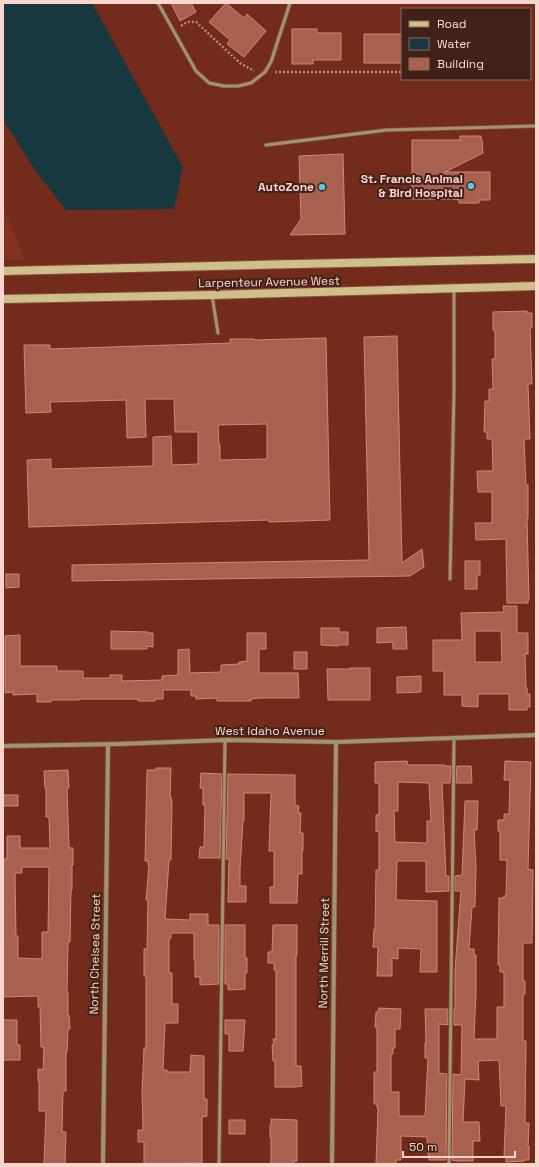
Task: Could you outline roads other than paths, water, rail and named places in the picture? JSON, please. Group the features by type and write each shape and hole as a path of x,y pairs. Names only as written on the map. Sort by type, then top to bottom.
{"main road":[{"name":"Larpenteur Avenue West","path":"3,271 536,259"},
{"name":"Larpenteur Avenue West","path":"3,299 536,286"}],"street":[{"name":"West Idaho Avenue","path":"3,746 225,740 336,742 536,735"},
{"name":"North Merrill Street","path":"332,1164 336,742"},
{"name":"North Chelsea Street","path":"103,1164 108,744"}],"lane":[{"path":"158,3 196,71 209,83 224,86 238,86 251,83 264,72 271,62 290,3"},
{"path":"266,145 387,130 536,126"},
{"path":"450,579 454,399 454,289"},
{"path":"212,295 218,333"},
{"path":"449,1164 454,738"},
{"path":"219,1164 225,740"}],"water":[{"path":"3,3 92,3 183,167 174,209 66,210 34,169 3,117"}],"place":[{"name":"St. Francis Animal & Bird Hospital","path":"471,186"},
{"name":"AutoZone","path":"322,187"}]}
